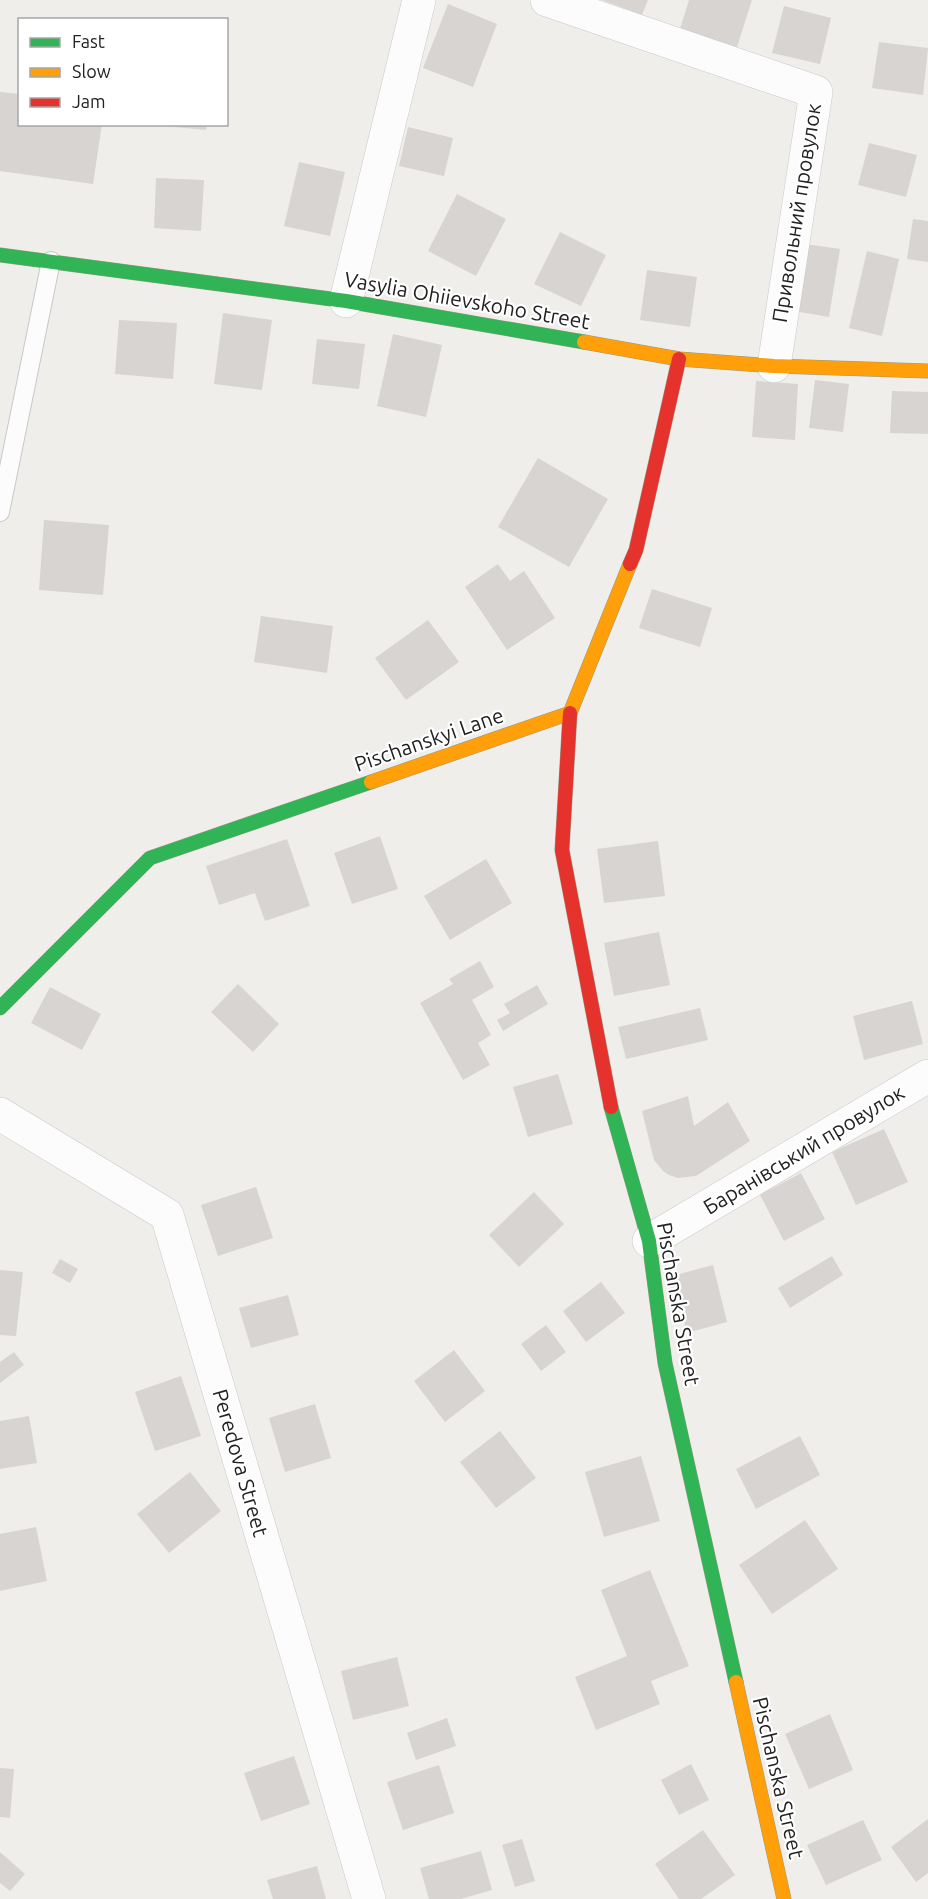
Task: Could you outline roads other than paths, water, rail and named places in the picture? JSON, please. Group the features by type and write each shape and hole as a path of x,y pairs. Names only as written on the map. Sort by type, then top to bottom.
{"street":[{"path":"346,301 419,0"},
{"name":"Привольний провулок","path":"547,0 816,92 774,366"},
{"name":"Vasylia Ohiievskoho Street","path":"0,255 346,301 679,359 774,366 928,371"},
{"path":"570,713 636,549 679,359"},
{"name":"Pischanskyi Lane","path":"0,1008 150,858 570,713"},
{"name":"Pischanska Street","path":"570,713 562,850 610,1102 649,1241 664,1363 784,1899"},
{"name":"Баранівський провулок","path":"649,1241 928,1076"},
{"name":"Peredova Street","path":"0,1114 167,1215 369,1899"}],"lane":[{"path":"0,513 51,261"}]}
